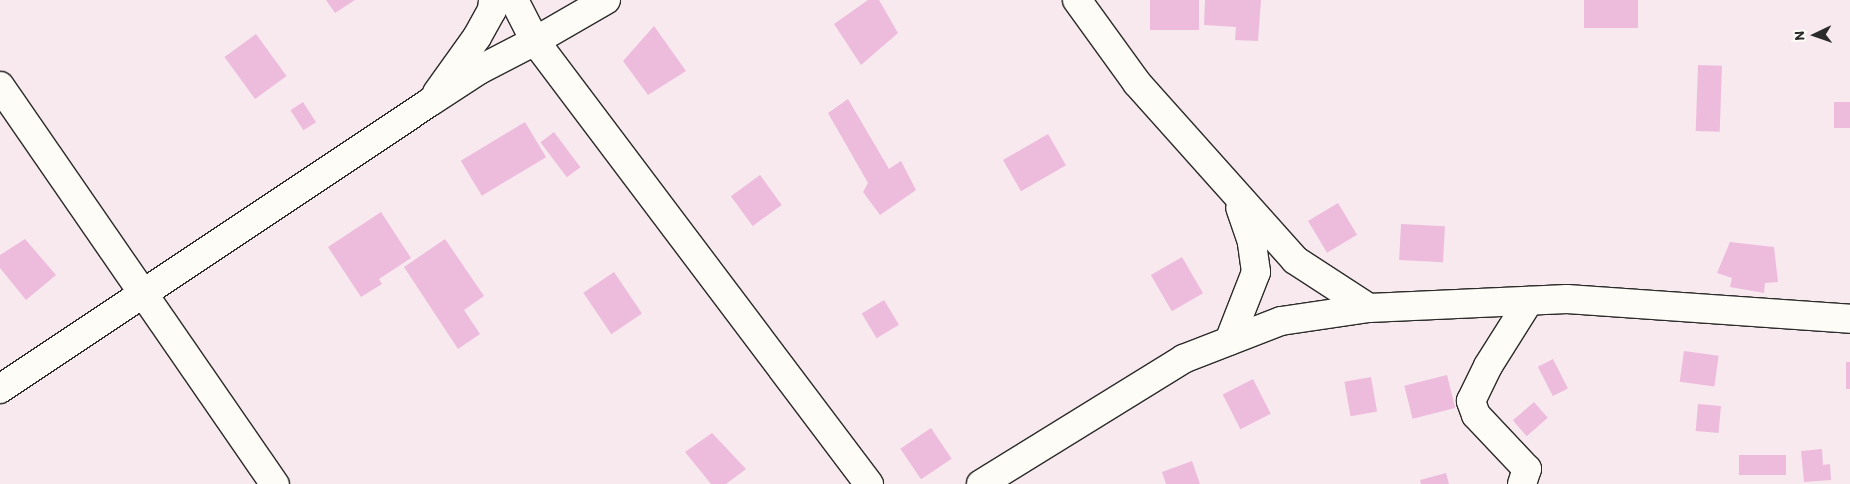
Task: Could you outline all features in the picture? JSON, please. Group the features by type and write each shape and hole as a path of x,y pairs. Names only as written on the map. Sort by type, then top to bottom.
{"street":[{"path":"430,102 477,37 492,10 493,0"},
{"path":"514,0 535,41 870,484"},
{"path":"0,390 142,293 479,70 535,41 606,0"},
{"path":"1077,0 1137,83 1295,260 1369,308"},
{"path":"0,86 275,484"},
{"path":"1229,341 1256,272 1252,242 1237,197"},
{"path":"981,484 1183,359 1281,321 1369,308 1567,299 1850,319"},
{"path":"1522,484 1527,469 1476,415 1471,401 1488,366 1529,301"}],"building":[{"path":"326,0 355,0 335,13"},
{"path":"868,0 879,0 898,33 861,65 834,24"},
{"path":"1150,0 1199,0 1199,30 1150,30"},
{"path":"1205,0 1261,0 1258,41 1235,40 1236,27 1204,25"},
{"path":"1584,0 1638,0 1638,28 1584,28"},
{"path":"654,26 686,71 648,95 623,61"},
{"path":"256,34 287,76 255,99 224,57"},
{"path":"1698,65 1722,66 1720,132 1696,131"},
{"path":"848,99 889,169 901,161 916,190 880,215 863,192 868,183 828,113"},
{"path":"303,102 316,122 303,130 290,110"},
{"path":"1834,102 1850,102 1850,128 1834,128"},
{"path":"525,122 546,157 482,196 461,161"},
{"path":"554,132 580,167 567,177 540,142"},
{"path":"1048,134 1066,165 1021,191 1003,160"},
{"path":"760,175 782,205 753,226 731,196"},
{"path":"1338,203 1357,235 1327,253 1308,221"},
{"path":"381,212 411,258 379,279 382,284 361,297 328,247"},
{"path":"1401,224 1445,226 1443,262 1399,260"},
{"path":"25,239 56,275 26,300 0,268 0,255"},
{"path":"445,239 484,296 464,310 480,334 458,349 404,267"},
{"path":"1730,242 1774,247 1778,282 1765,283 1764,293 1730,287 1732,278 1717,273"},
{"path":"1182,257 1203,293 1172,311 1151,275"},
{"path":"614,272 642,313 611,334 583,293"},
{"path":"884,300 899,325 877,338 862,313"},
{"path":"1684,351 1719,356 1714,387 1680,382"},
{"path":"1553,359 1568,388 1553,396 1538,367"},
{"path":"1846,362 1850,362 1850,389 1846,389"},
{"path":"1447,375 1455,408 1413,419 1404,386"},
{"path":"1371,377 1377,411 1350,416 1344,382"},
{"path":"1253,379 1271,414 1240,429 1223,394"},
{"path":"1534,402 1548,418 1527,436 1513,420"},
{"path":"1698,404 1721,406 1719,433 1696,431"},
{"path":"931,428 952,459 921,479 900,449"},
{"path":"712,433 746,469 726,484 711,484 685,452"},
{"path":"1822,449 1823,465 1830,464 1831,480 1804,482 1801,451"},
{"path":"1739,455 1786,455 1786,475 1739,475"},
{"path":"1192,461 1200,484 1166,484 1162,472"},
{"path":"1446,473 1449,484 1421,484 1420,480"}]}
